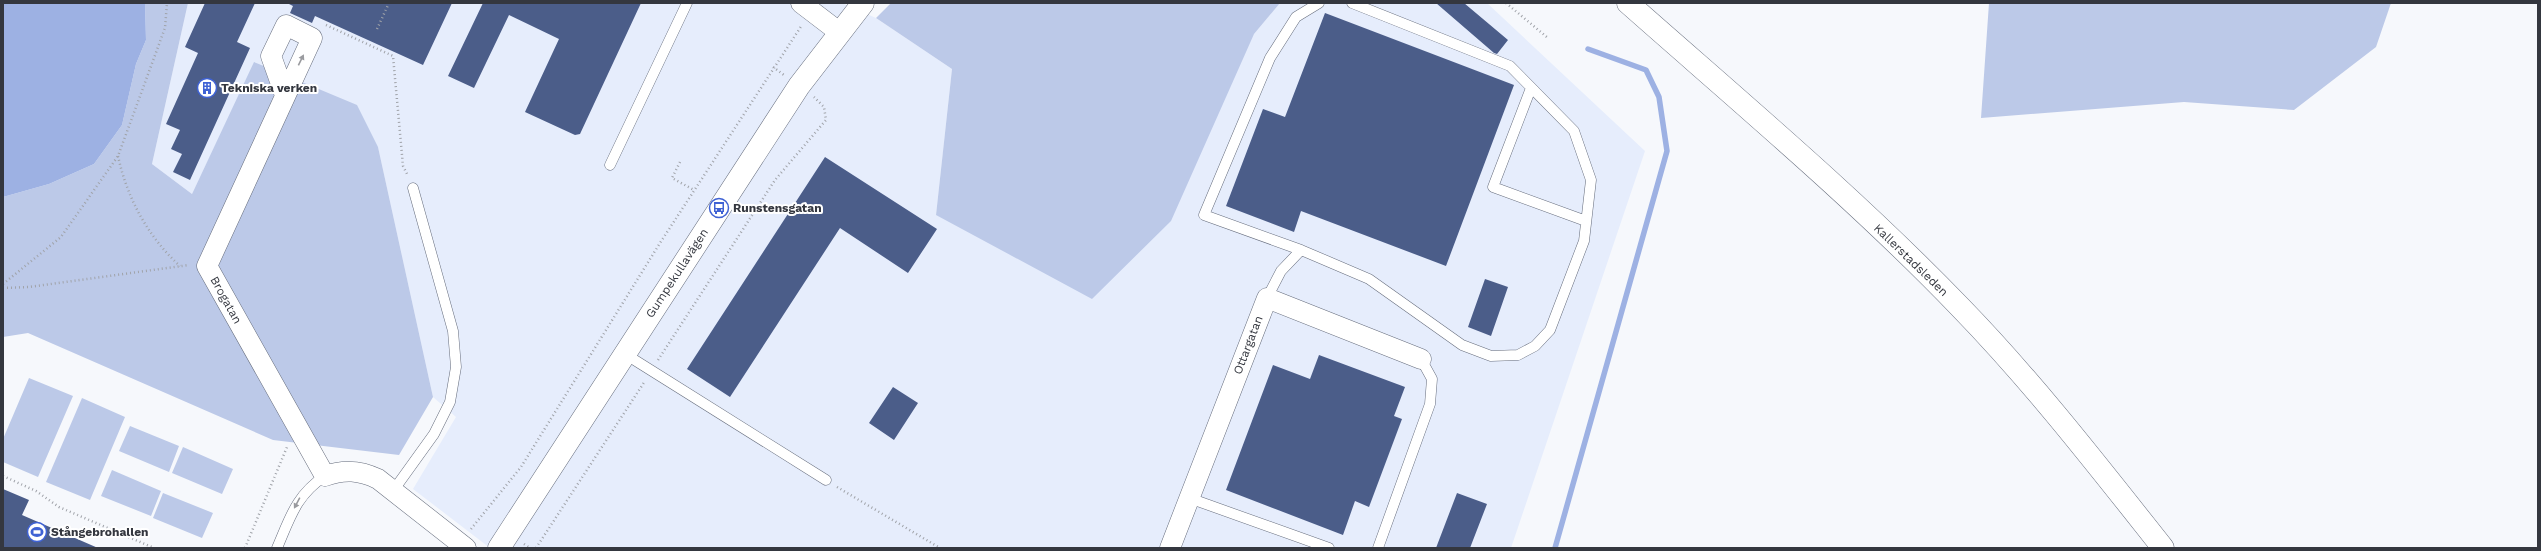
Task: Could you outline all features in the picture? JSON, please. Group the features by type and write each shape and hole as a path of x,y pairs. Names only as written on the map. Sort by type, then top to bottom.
{"main road":[{"name":"Gumpekullavägen","path":"499,548 799,86 839,32 863,3"},
{"name":"Kallerstadsleden","path":"1628,3 1848,199 1960,307 2078,441 2163,548"}],"street":[{"path":"807,7 839,32"},
{"path":"285,95 271,56 286,25 312,38"},
{"name":"Brogatan","path":"312,38 207,266 325,476"},
{"path":"1267,298 1421,359"},
{"name":"Ottargatan","path":"1170,548 1267,298"},
{"path":"325,476 338,471 366,473 378,479 463,546"}],"lane":[{"path":"610,165 687,3"},
{"path":"1319,3 1296,17 1270,58 1204,215 1301,250 1370,279 1462,345 1491,356 1518,355 1535,346 1550,330 1584,241 1591,180 1574,131 1510,66 1352,3"},
{"path":"1531,88 1493,187 1586,221"},
{"path":"393,491 434,434 450,402 456,367 453,331 413,188"},
{"path":"1267,298 1281,271 1301,250"},
{"path":"625,354 826,480"},
{"path":"1378,548 1430,404 1432,379 1421,359"},
{"path":"277,548 300,498 306,490 325,476"},
{"path":"1189,498 1329,548"}],"path":[{"path":"3,284 61,237 118,156 165,28 167,3"},
{"path":"377,29 389,3"},
{"path":"1506,3 1548,38"},
{"path":"463,546 521,467 694,190 773,68 807,7"},
{"path":"312,38 325,25 393,56 403,166 413,188"},
{"path":"536,548 775,180 826,120 824,107 820,101 773,68"},
{"path":"118,156 124,179 145,224 156,242 180,266"},
{"path":"680,162 672,178 694,190"},
{"path":"3,288 29,287 180,266 207,266"},
{"path":"245,548 296,426"},
{"path":"3,476 36,491 59,507 154,548"},
{"path":"826,480 940,548"}],"shaded area":[{"path":"3,3 145,3 146,40 136,64 122,125 94,164 49,184 3,197"},
{"path":"145,3 188,3 152,164 192,194 254,62 357,105 378,147 433,397 399,455 273,440 28,333 3,337 3,197 49,184 94,164 122,125 136,64 146,40"},
{"path":"188,3 842,3 876,18 952,69 936,215 1254,34 1280,3 1487,3 1645,151 1511,548 490,548 413,489 456,417 433,397 378,147 255,62 192,194 152,164"},
{"path":"891,3 1280,3 1254,34 1171,221 1092,299 936,215 952,69 876,18"},
{"path":"1989,3 2391,3 2376,47 2294,110 2184,102 1981,118"},
{"path":"29,378 73,396 38,477 3,462 3,439"},
{"path":"82,398 125,417 90,500 46,482"},
{"path":"130,426 179,446 169,472 119,451"},
{"path":"183,447 233,469 222,494 172,473"},
{"path":"112,470 161,491 151,516 101,496"},
{"path":"163,493 213,513 202,538 153,518"}],"building":[{"name":"Tekniska verken","path":"205,3 255,3 237,42 250,48 190,180 173,172 182,154 171,149 180,130 166,124 198,53 185,47"},
{"path":"287,3 452,3 423,65 315,16 312,23 290,13 293,6"},
{"path":"483,3 641,3 580,134 575,135 525,112 559,39 509,15 474,88 448,76"},
{"path":"1436,3 1464,3 1508,40 1497,54 1494,53"},
{"path":"1325,13 1514,85 1446,266 1301,211 1294,232 1226,206 1263,109 1285,117"},
{"path":"825,157 937,229 908,273 840,228 730,397 687,369"},
{"path":"1485,279 1508,287 1491,336 1468,327"},
{"path":"1319,355 1405,387 1394,416 1402,419 1369,507 1355,501 1343,535 1226,490 1273,365 1310,379"},
{"path":"893,387 918,403 894,440 869,423"},
{"name":"Stångebrohallen","path":"3,489 29,500 22,515 98,548 3,548"},
{"path":"1457,493 1487,504 1470,548 1436,548"}],"waterway":[{"path":"1555,548 1667,151 1659,97 1646,70 1588,49"}],"place":[{"name":"Tekniska verken","path":"207,88"},
{"name":"Runstensgatan","path":"719,208"},
{"name":"Stångebrohallen","path":"37,532"}]}
